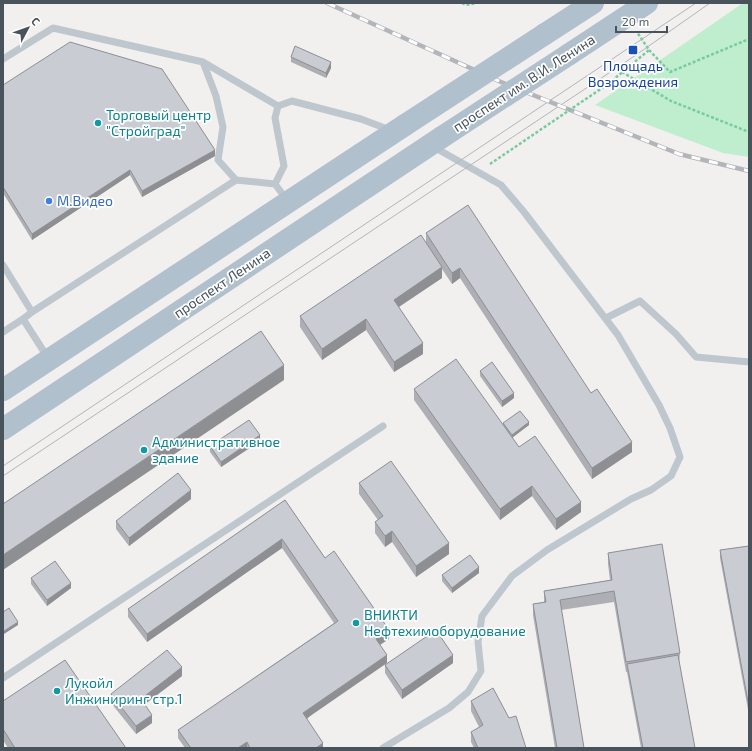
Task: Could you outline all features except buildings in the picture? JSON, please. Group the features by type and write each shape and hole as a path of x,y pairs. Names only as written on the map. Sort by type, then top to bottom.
{"main road":[{"name":"проспект им. В.И. Ленина","path":"399,128 593,3"},
{"name":"проспект им. В.И. Ленина","path":"435,140 647,3"},
{"path":"3,390 399,128"},
{"name":"проспект Ленина","path":"3,429 435,140"}],"lane":[{"path":"3,58 52,28 203,62 278,106"},
{"path":"203,62 216,96 223,127 218,160 236,180"},
{"path":"278,106 292,101 399,128"},
{"path":"275,184 284,166 275,118 278,106"},
{"path":"383,748 449,708 468,692 480,671 478,642 482,616 512,576 547,550 631,499 651,490 671,476 680,457 670,428 659,405 618,335 606,318 501,185 435,140"},
{"path":"3,332 236,180 275,184 288,202"},
{"path":"3,265 32,312"},
{"path":"606,318 640,302 676,334 696,357 749,362"},
{"path":"23,318 48,359"},
{"path":"3,678 383,426"}],"path":[{"path":"462,3 476,3"},
{"path":"633,27 649,50 670,72 749,39"},
{"path":"490,164 608,84 649,50"},
{"path":"622,72 671,101 749,132"}],"green space":[{"path":"743,3 749,3 749,157 723,153 595,105"}],"tram line":[{"path":"3,466 696,3"},
{"path":"3,476 636,55 710,3"}],"railway":[{"path":"327,3 501,82 679,154 749,171"}],"place":[{"name":"Площадь Возрождения","path":"633,50"},
{"name":"Торговый центр \"Стройград\"","path":"98,123"},
{"name":"М.Видео","path":"49,201"},
{"name":"Административное здание","path":"144,450"},
{"name":"ВНИКТИ Нефтехимоборудование","path":"356,623"},
{"name":"Лукойл Инжиниринг стр.1","path":"57,691"}]}
